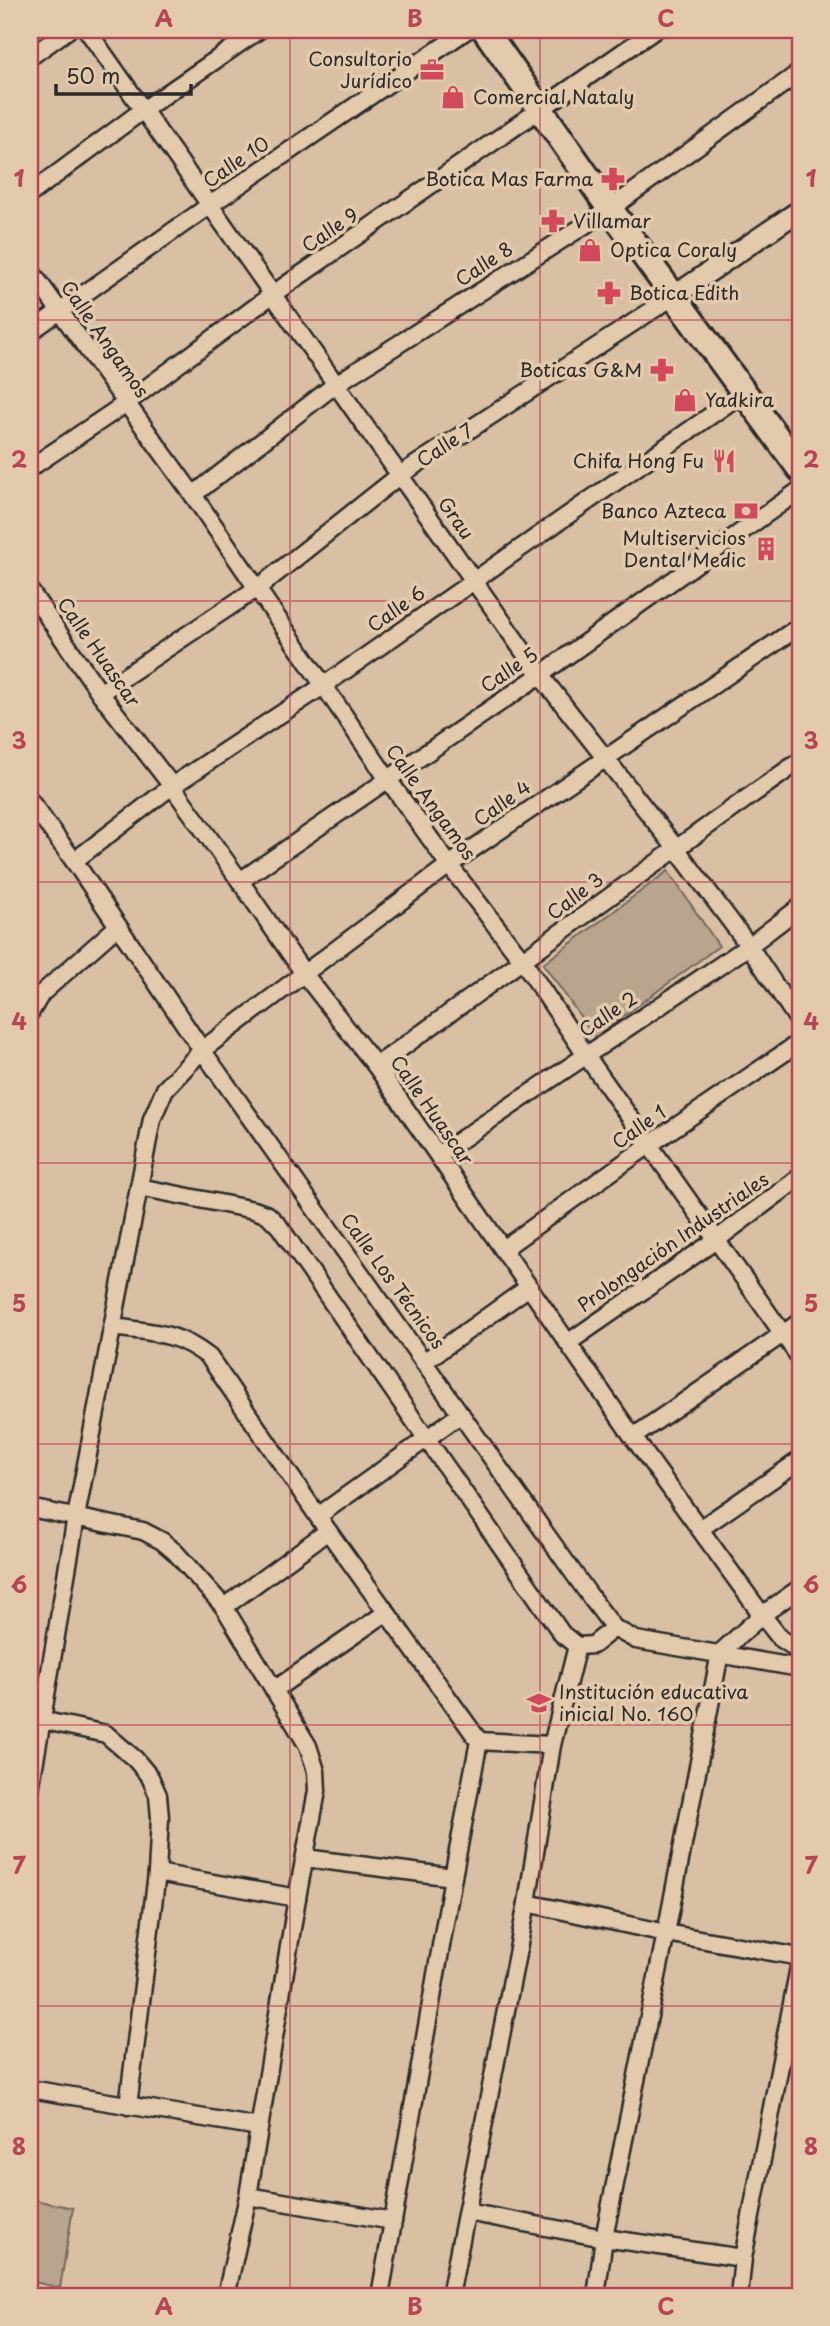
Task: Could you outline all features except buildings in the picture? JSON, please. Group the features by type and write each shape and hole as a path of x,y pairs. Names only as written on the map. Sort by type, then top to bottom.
{"main road":[{"path":"485,30 610,209 800,469"}],"street":[{"path":"30,57 68,30"},
{"name":"Grau","path":"87,30 540,675 606,757 749,946 800,1023"},
{"path":"30,194 259,30"},
{"name":"Calle 10","path":"30,332 210,205 467,30"},
{"name":"Calle 9","path":"30,468 125,404 273,294 655,30"},
{"name":"Calle 8","path":"193,495 336,384 610,209 800,72"},
{"name":"Calle 7","path":"100,693 259,587 400,475 674,296 800,210"},
{"name":"Calle Angamos","path":"30,270 259,587 387,778 449,865 523,961 584,1054 800,1358"},
{"name":"Calle 6","path":"74,861 172,786 323,686 743,393"},
{"name":"Calle 5","path":"240,881 540,675 800,491"},
{"name":"Calle Huascar","path":"32,599 172,786 304,975 376,1066 634,1437 762,1615 780,1638 800,1651"},
{"name":"Calle 4","path":"30,1790 76,1517 139,1187 152,1119 164,1089 202,1050 449,865 800,626"},
{"name":"Calle 3","path":"376,1066 523,961 675,847 800,761"},
{"name":"Calle Los Técnicos","path":"30,801 74,861 202,1050 614,1628"},
{"name":"Calle 2","path":"438,1155 584,1054 749,946 800,907"},
{"path":"30,1013 41,994 59,976 118,926"},
{"name":"Calle 1","path":"503,1249 800,1042"},
{"name":"Prolongación Industriales","path":"569,1342 716,1240 800,1177"},
{"path":"139,1187 254,1210 268,1215 279,1226 562,1634 577,1646 593,1645 614,1628 636,1640 800,1668"},
{"path":"425,1361 529,1287"},
{"path":"634,1437 800,1322"},
{"path":"113,1327 173,1336 191,1343 209,1357 328,1531 479,1741 380,2296"},
{"path":"318,1516 461,1414"},
{"path":"700,1529 800,1461"},
{"path":"30,1508 143,1531 175,1552 224,1607 308,1746 316,1771 317,1791 248,2196 226,2296"},
{"path":"224,1607 328,1531"},
{"path":"596,2296 604,2238 667,1933 720,1653 762,1615 800,1588"},
{"path":"274,1690 387,1612"},
{"path":"450,2296 527,1903 552,1745 577,1646"},
{"path":"41,1720 106,1734 150,1777 158,1795 160,1818 157,1873 128,2106"},
{"path":"479,1741 552,1745"},
{"path":"305,1858 453,1877"},
{"path":"157,1873 297,1898"},
{"path":"527,1903 800,1960 743,2258 740,2296"},
{"path":"30,2089 259,2127"},
{"path":"248,2196 393,2221"},
{"path":"467,2212 604,2238 743,2258"}],"shaded area":[{"path":"668,871 719,946 595,1037 543,964"},
{"path":"30,2199 73,2208 60,2288 30,2281"}],"place":[{"name":"Consultorio Jurídico","path":"432,70"},
{"name":"Comercial Nataly","path":"453,97"},
{"name":"Botica Mas Farma","path":"613,179"},
{"name":"Villamar","path":"553,221"},
{"name":"Optica Coraly","path":"590,250"},
{"name":"Botica Edith","path":"609,293"},
{"name":"Boticas G&M","path":"662,370"},
{"name":"Yadkira","path":"685,400"},
{"name":"Chifa Hong Fu","path":"724,461"},
{"name":"Banco Azteca","path":"746,511"},
{"name":"Multiservicios Dental Medic","path":"766,549"},
{"name":"Institución educativa inicial No. 160","path":"539,1703"}]}
